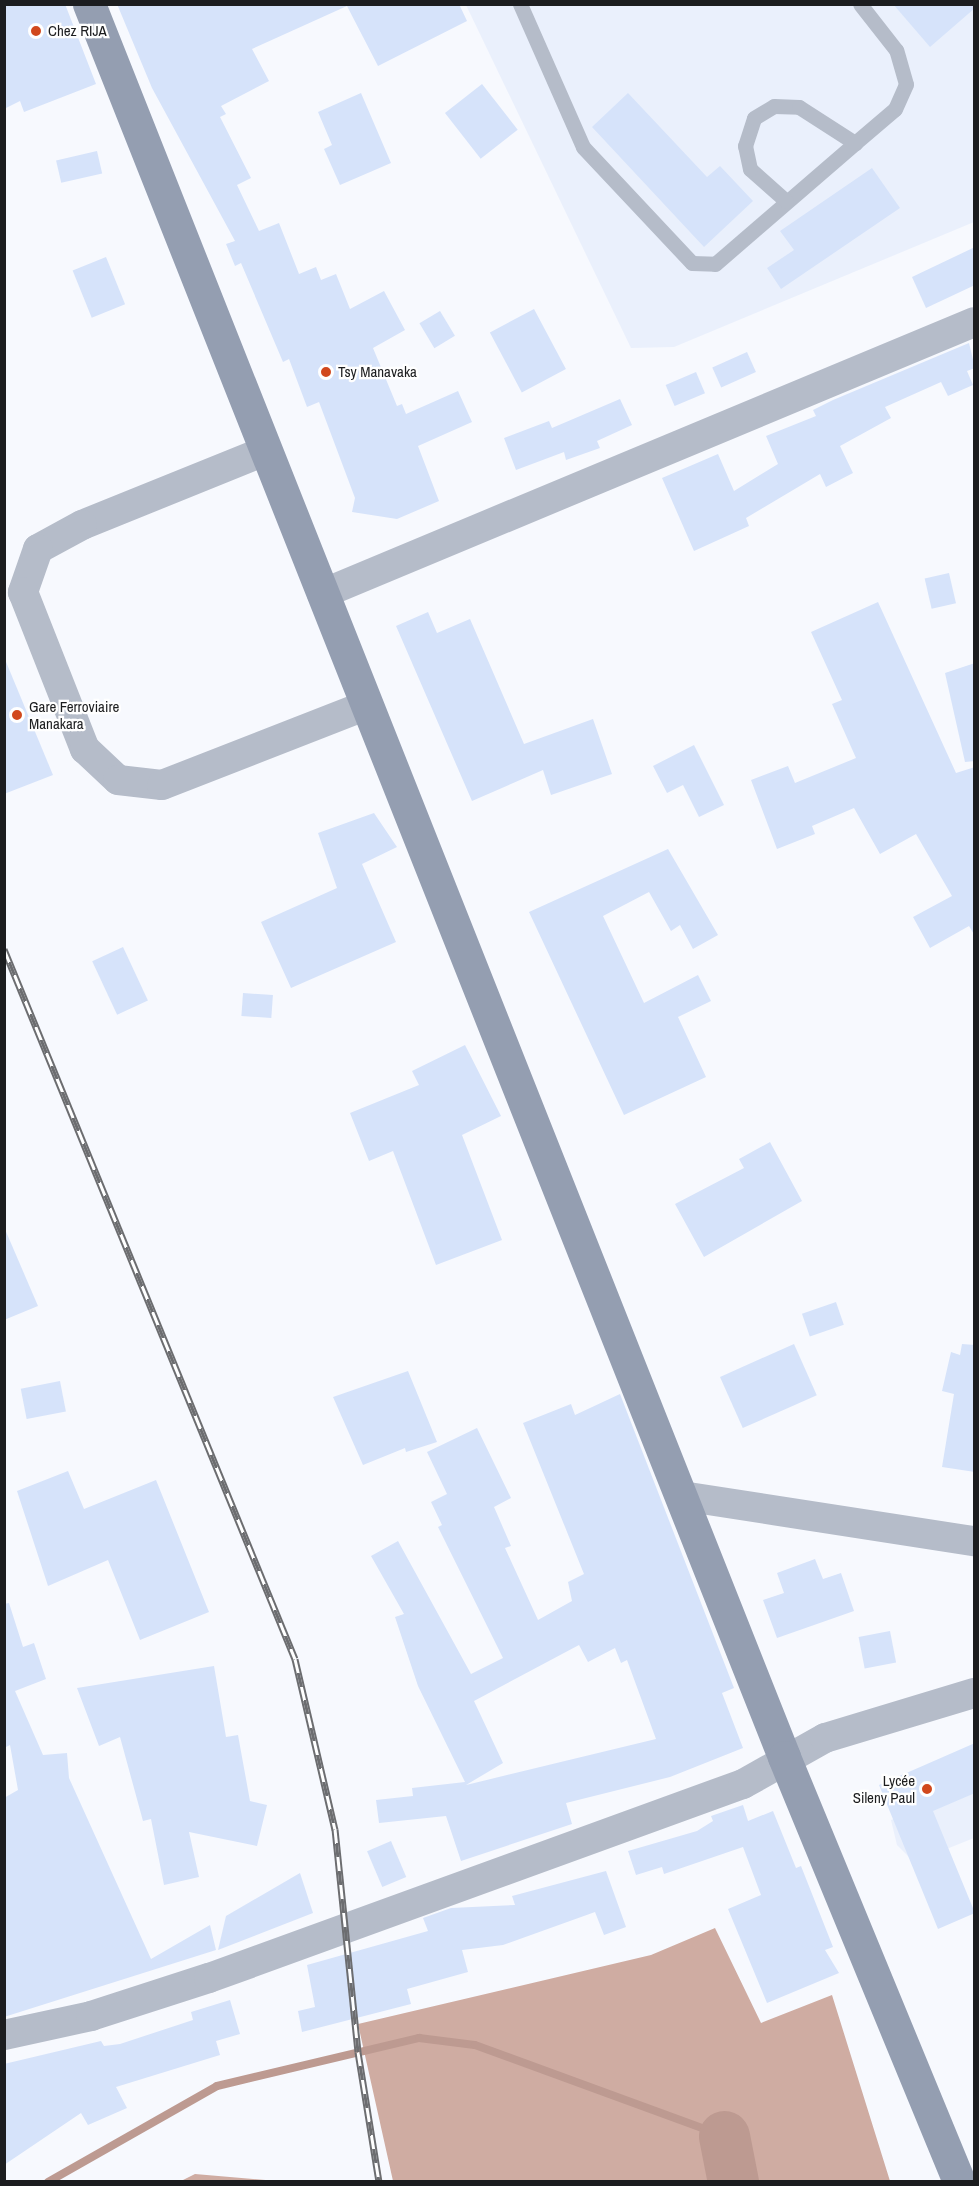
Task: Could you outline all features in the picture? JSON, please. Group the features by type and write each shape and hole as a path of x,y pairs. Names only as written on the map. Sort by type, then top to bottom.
{"main road":[{"path":"89,4 784,1757 959,2181"}],"street":[{"path":"322,594 975,322"},
{"path":"265,451 82,525 38,549 23,592 86,749 118,780 162,785 367,705"},
{"path":"682,1496 975,1541"},
{"path":"4,2035 92,2016 209,1978 743,1784 784,1757 825,1738 975,1693"}],"lane":[{"path":"520,4 583,147 692,263 715,264 895,108 906,84 896,50 860,4"},
{"path":"786,201 750,169 745,146 754,118 774,106 799,107 855,143"}],"shaded area":[{"path":"466,5 974,5 974,222 674,347 631,348"},
{"name":"Lycée Sileny Paul","path":"974,1788 974,1838 914,1862 897,1845 891,1820"},
{"path":"715,1928 761,2023 832,1995 890,2181 393,2181 358,2024 651,1955"},
{"path":"195,2174 277,2181 181,2181"}],"building":[{"path":"4,4 65,4 96,84 24,112 20,101 4,109"},
{"path":"117,4 459,4 467,21 378,66 347,6 252,49 269,81 221,106 226,114 220,117 251,178 237,185 259,231 279,223 299,274 316,267 321,280 336,274 350,309 384,291 405,330 373,348 397,406 402,404 406,414 458,391 472,422 418,446 439,501 397,519 352,512 355,498 319,402 307,407 289,359 283,362 241,263 235,266 226,244 235,241 152,88"},
{"path":"893,4 975,4 975,8 930,47"},
{"path":"482,84 518,130 481,159 445,113"},
{"path":"361,93 391,163 340,185 324,149 332,145 318,112"},
{"path":"628,93 707,177 720,166 753,201 704,247 592,127"},
{"path":"97,151 102,173 61,183 56,160"},
{"path":"872,168 900,208 781,289 767,268 794,250 780,231"},
{"path":"975,247 975,285 926,308 912,277"},
{"path":"106,257 125,304 92,318 73,270"},
{"path":"534,309 566,369 522,393 490,332"},
{"path":"440,311 455,336 434,348 419,323"},
{"path":"969,343 975,368 967,371 973,385 948,396 941,382 885,407 891,418 840,446 853,473 826,487 820,474 746,518 749,526 694,551 662,478 718,454 734,491 778,464 766,436 816,416 813,410 833,400"},
{"path":"747,352 756,372 721,388 712,367"},
{"path":"696,372 705,393 675,406 666,385"},
{"path":"620,399 632,425 597,441 600,448 566,460 564,452 516,470 504,438 549,421 552,428"},
{"path":"949,573 956,603 932,609 925,579"},
{"path":"878,602 956,773 975,767 975,936 969,926 930,948 913,917 952,896 916,834 880,854 854,808 812,826 815,834 777,849 751,780 788,766 795,783 856,758 832,704 842,700 811,632"},
{"path":"428,612 437,633 470,619 524,744 593,719 612,774 551,795 543,770 472,801 396,626"},
{"name":"Gare Ferroviaire Manakara","path":"4,657 53,775 4,794"},
{"path":"975,663 975,761 965,762 945,673"},
{"path":"694,745 724,805 699,817 683,785 667,793 653,766"},
{"path":"374,813 397,847 362,864 396,942 291,988 261,922 337,888 318,833"},
{"path":"668,849 718,935 693,949 680,925 671,931 649,892 603,916 644,1003 698,975 711,1001 678,1017 706,1077 624,1115 529,912"},
{"path":"123,947 148,1000 117,1015 92,961"},
{"path":"243,993 273,995 271,1018 241,1016"},
{"path":"465,1045 501,1116 462,1135 502,1240 436,1265 393,1151 369,1161 350,1113 419,1085 412,1071"},
{"path":"770,1142 802,1201 704,1257 675,1204 744,1168 739,1159"},
{"path":"4,1227 38,1306 4,1320"},
{"path":"836,1302 844,1325 810,1336 802,1314"},
{"path":"794,1344 817,1395 743,1428 720,1377"},
{"path":"962,1344 975,1345 975,1472 942,1467 954,1394 942,1391 951,1352 960,1355"},
{"path":"408,1371 437,1442 406,1452 405,1448 363,1465 333,1397"},
{"path":"60,1381 66,1411 27,1419 21,1389"},
{"path":"620,1394 734,1688 722,1693 743,1748 670,1777 566,1803 572,1824 461,1861 446,1816 379,1823 376,1800 413,1796 412,1788 465,1782 418,1686 395,1617 404,1614 371,1556 398,1541 471,1674 503,1658 438,1527 442,1525 431,1502 447,1494 427,1452 477,1428 511,1498 494,1507 511,1546 505,1548 538,1620 572,1601 568,1582 584,1574 523,1423 571,1404 575,1415","holes":["579,1645 588,1662 615,1648 621,1663 627,1660 656,1739 466,1785 503,1763 474,1701"]},
{"path":"68,1471 84,1509 156,1480 209,1612 140,1640 108,1560 48,1586 17,1491"},
{"path":"815,1559 823,1579 841,1573 854,1611 777,1638 763,1600 784,1593 777,1573"},
{"path":"9,1603 23,1647 34,1643 46,1679 15,1691 43,1755 67,1753 69,1778 151,1959 210,1925 216,1950 4,2017 4,1798 18,1790 10,1745 4,1748 4,1604"},
{"path":"890,1631 896,1662 865,1669 859,1637"},
{"path":"214,1666 226,1737 238,1735 250,1801 267,1805 257,1846 189,1832 199,1877 164,1885 151,1819 143,1821 120,1737 99,1746 77,1688"},
{"path":"975,1743 975,1793 933,1811 975,1913 938,1929 879,1785"},
{"path":"743,1805 748,1821 773,1811 796,1868 801,1866 833,1947 825,1950 839,1973 767,2003 728,1909 761,1895 743,1847 664,1874 662,1867 636,1875 628,1851 697,1831 713,1821 711,1816"},
{"path":"391,1841 406,1877 382,1887 367,1851"},
{"path":"606,1871 626,1927 604,1935 595,1912 503,1945 462,1950 468,1972 407,1989 411,2004 302,2032 298,2011 315,2007 307,1965 428,1931 423,1918 451,1908 515,1905 512,1896"},
{"path":"300,1873 313,1913 218,1950 226,1916"},
{"path":"230,2000 240,2034 216,2041 220,2055 116,2087 127,2108 88,2125 81,2113 4,2165 4,2064 101,2041 104,2046 120,2044 193,2020 191,2012"}],"waterway":[{"path":"48,2182 217,2086 419,2038 475,2045 724,2136"},
{"path":"724,2136 733,2182"}],"railway":[{"path":"4,949 295,1659 335,1829 358,2052 379,2182"}],"place":[{"name":"Chez RIJA","path":"36,31"},
{"name":"Tsy Manavaka","path":"326,372"},
{"name":"Gare Ferroviaire Manakara","path":"17,715"},
{"name":"Lycée Sileny Paul","path":"927,1789"}]}
